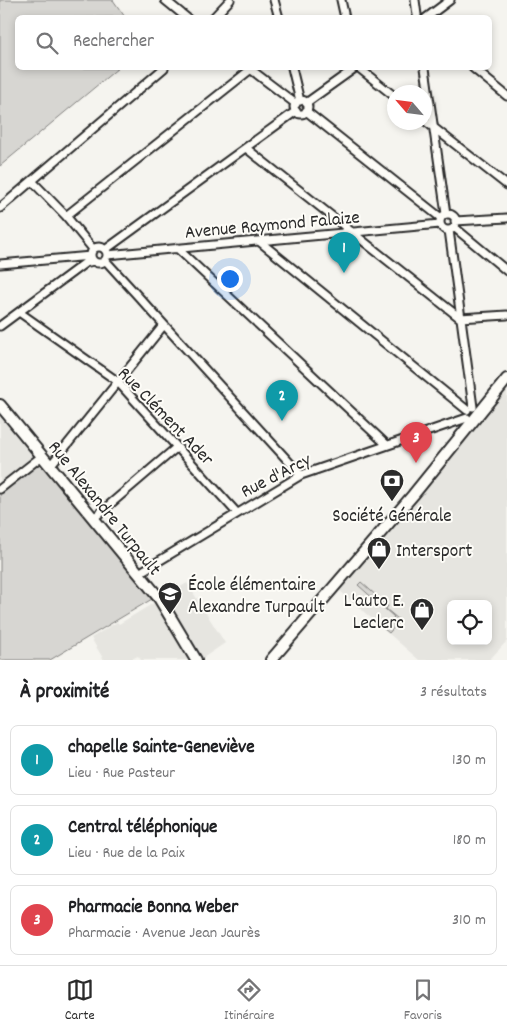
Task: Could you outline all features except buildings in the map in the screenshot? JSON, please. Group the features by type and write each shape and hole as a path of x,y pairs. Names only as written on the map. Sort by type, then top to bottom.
{"street":[{"path":"165,0 183,15"},
{"path":"216,15 230,0"},
{"path":"274,0 278,15"},
{"path":"341,0 345,15"},
{"path":"415,0 419,15"},
{"path":"424,15 450,0"},
{"path":"0,208 162,70"},
{"path":"66,216 248,70"},
{"path":"253,70 299,105"},
{"path":"292,70 301,114 306,111 442,219"},
{"path":"32,181 66,216 98,263 299,105 352,70"},
{"path":"362,70 387,90"},
{"path":"425,70 444,230 453,226 507,218"},
{"path":"475,70 507,96"},
{"path":"433,127 507,185"},
{"path":"246,148 460,318 507,315"},
{"path":"271,660 413,495 470,421 474,409 460,318 453,226 451,215 442,219"},
{"name":"Avenue Raymond Falaize","path":"106,255 351,232 442,219"},
{"path":"453,226 507,271"},
{"path":"259,241 474,409"},
{"path":"0,326 86,263 100,247 163,326 301,475"},
{"path":"178,248 387,445"},
{"path":"0,264 92,255"},
{"name":"Rue Clément Ader","path":"19,312 117,381 237,513"},
{"path":"50,466 163,326"},
{"path":"470,421 466,414 507,379"},
{"name":"Rue Alexandre Turpault","path":"0,405 159,598 196,660"},
{"name":"Rue d'Arcy","path":"139,573 301,475 387,445 470,421"},
{"path":"94,518 177,447"},
{"path":"0,489 42,456"}],"shaded area":[{"path":"0,0 113,0 124,15 15,15 15,70 116,70 0,166"},
{"path":"507,390 507,641 489,660 419,660 339,590 443,469"},
{"path":"0,414 34,456 0,483"},
{"path":"40,462 152,599 50,660 0,660 0,493"},
{"path":"361,582 388,606 386,609 398,619 398,623 389,633 384,629 394,617 358,585"},
{"name":"École élémentaire Alexandre Turpault","path":"187,583 225,643 200,660 141,660 138,656 130,660 104,660 91,638 117,622 119,624"}],"place":[{"name":"chapelle Sainte-Geneviève","path":"344,273"},
{"name":"Central téléphonique","path":"282,421"},
{"name":"Pharmacie Bonna Weber","path":"416,463"},
{"name":"Société Générale","path":"392,502"},
{"name":"Intersport","path":"379,570"},
{"name":"École élémentaire Alexandre Turpault","path":"170,615"},
{"name":"L'auto E. Leclerc","path":"422,631"}]}
